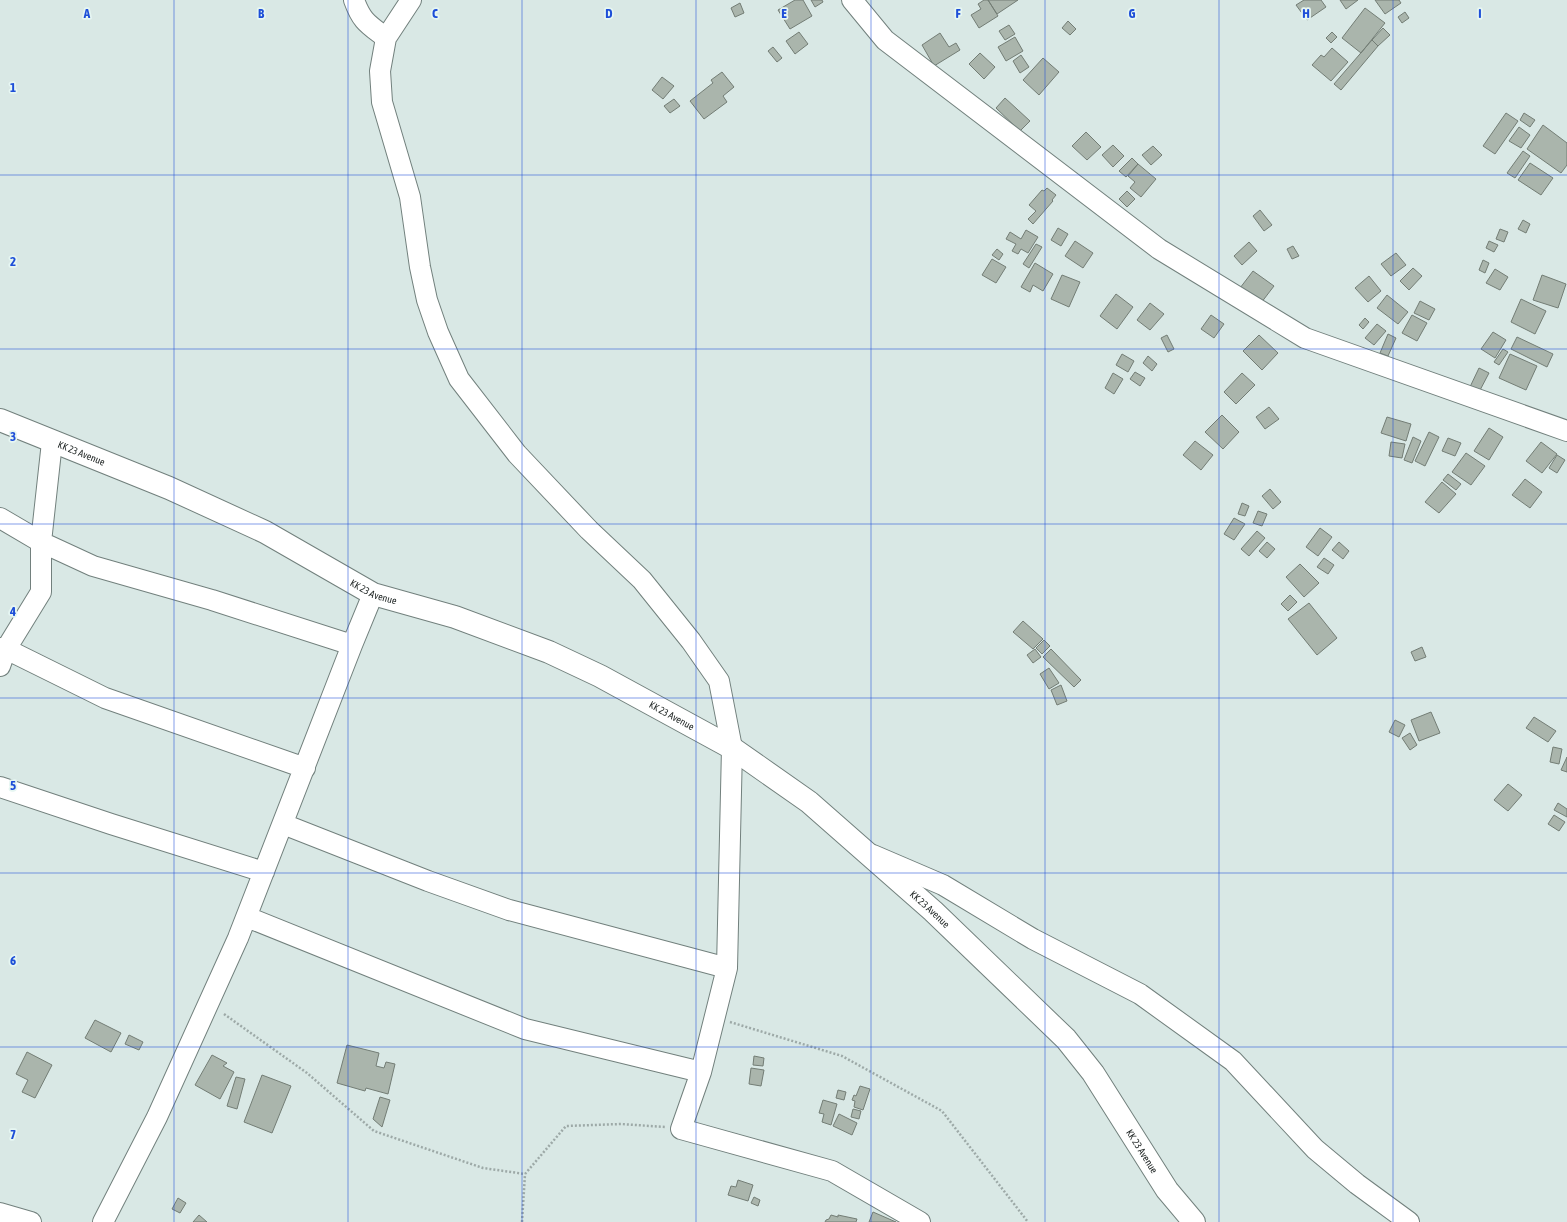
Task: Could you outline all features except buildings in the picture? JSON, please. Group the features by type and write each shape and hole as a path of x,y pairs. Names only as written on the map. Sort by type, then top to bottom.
{"main road":[{"name":"KK 23 Avenue","path":"0,420 169,488 265,532 374,594 455,617 549,652 600,676 732,748 808,802 933,911 1066,1040 1093,1073 1167,1190 1194,1222"}],"street":[{"path":"354,0 364,21 386,38"},
{"path":"411,0 386,38 380,72 382,102 410,197 420,267 427,300 438,332 459,379 517,454 589,530 642,580 691,641 719,681 732,748 727,968 701,1072 681,1128 832,1171 920,1222"},
{"path":"852,0 885,40 1159,249 1305,338 1567,431"},
{"path":"52,442 41,542 41,592 2,655 105,698 304,768"},
{"path":"0,518 41,542 94,566 212,600 352,645"},
{"path":"103,1222 157,1116 247,917 352,645 374,594"},
{"path":"0,787 111,824 264,872"},
{"path":"283,824 428,881 509,910 727,968"},
{"path":"864,851 943,885 1033,939 1140,994 1233,1061 1315,1149 1357,1184 1409,1222"},
{"path":"247,917 525,1029 701,1072"},
{"path":"0,1214 31,1222"}],"path":[{"path":"208,1003 307,1074 374,1132 483,1168 525,1174"},
{"path":"715,1017 842,1056 942,1111 1028,1222"},
{"path":"522,1222 525,1174 566,1126 621,1124 681,1128"}]}
